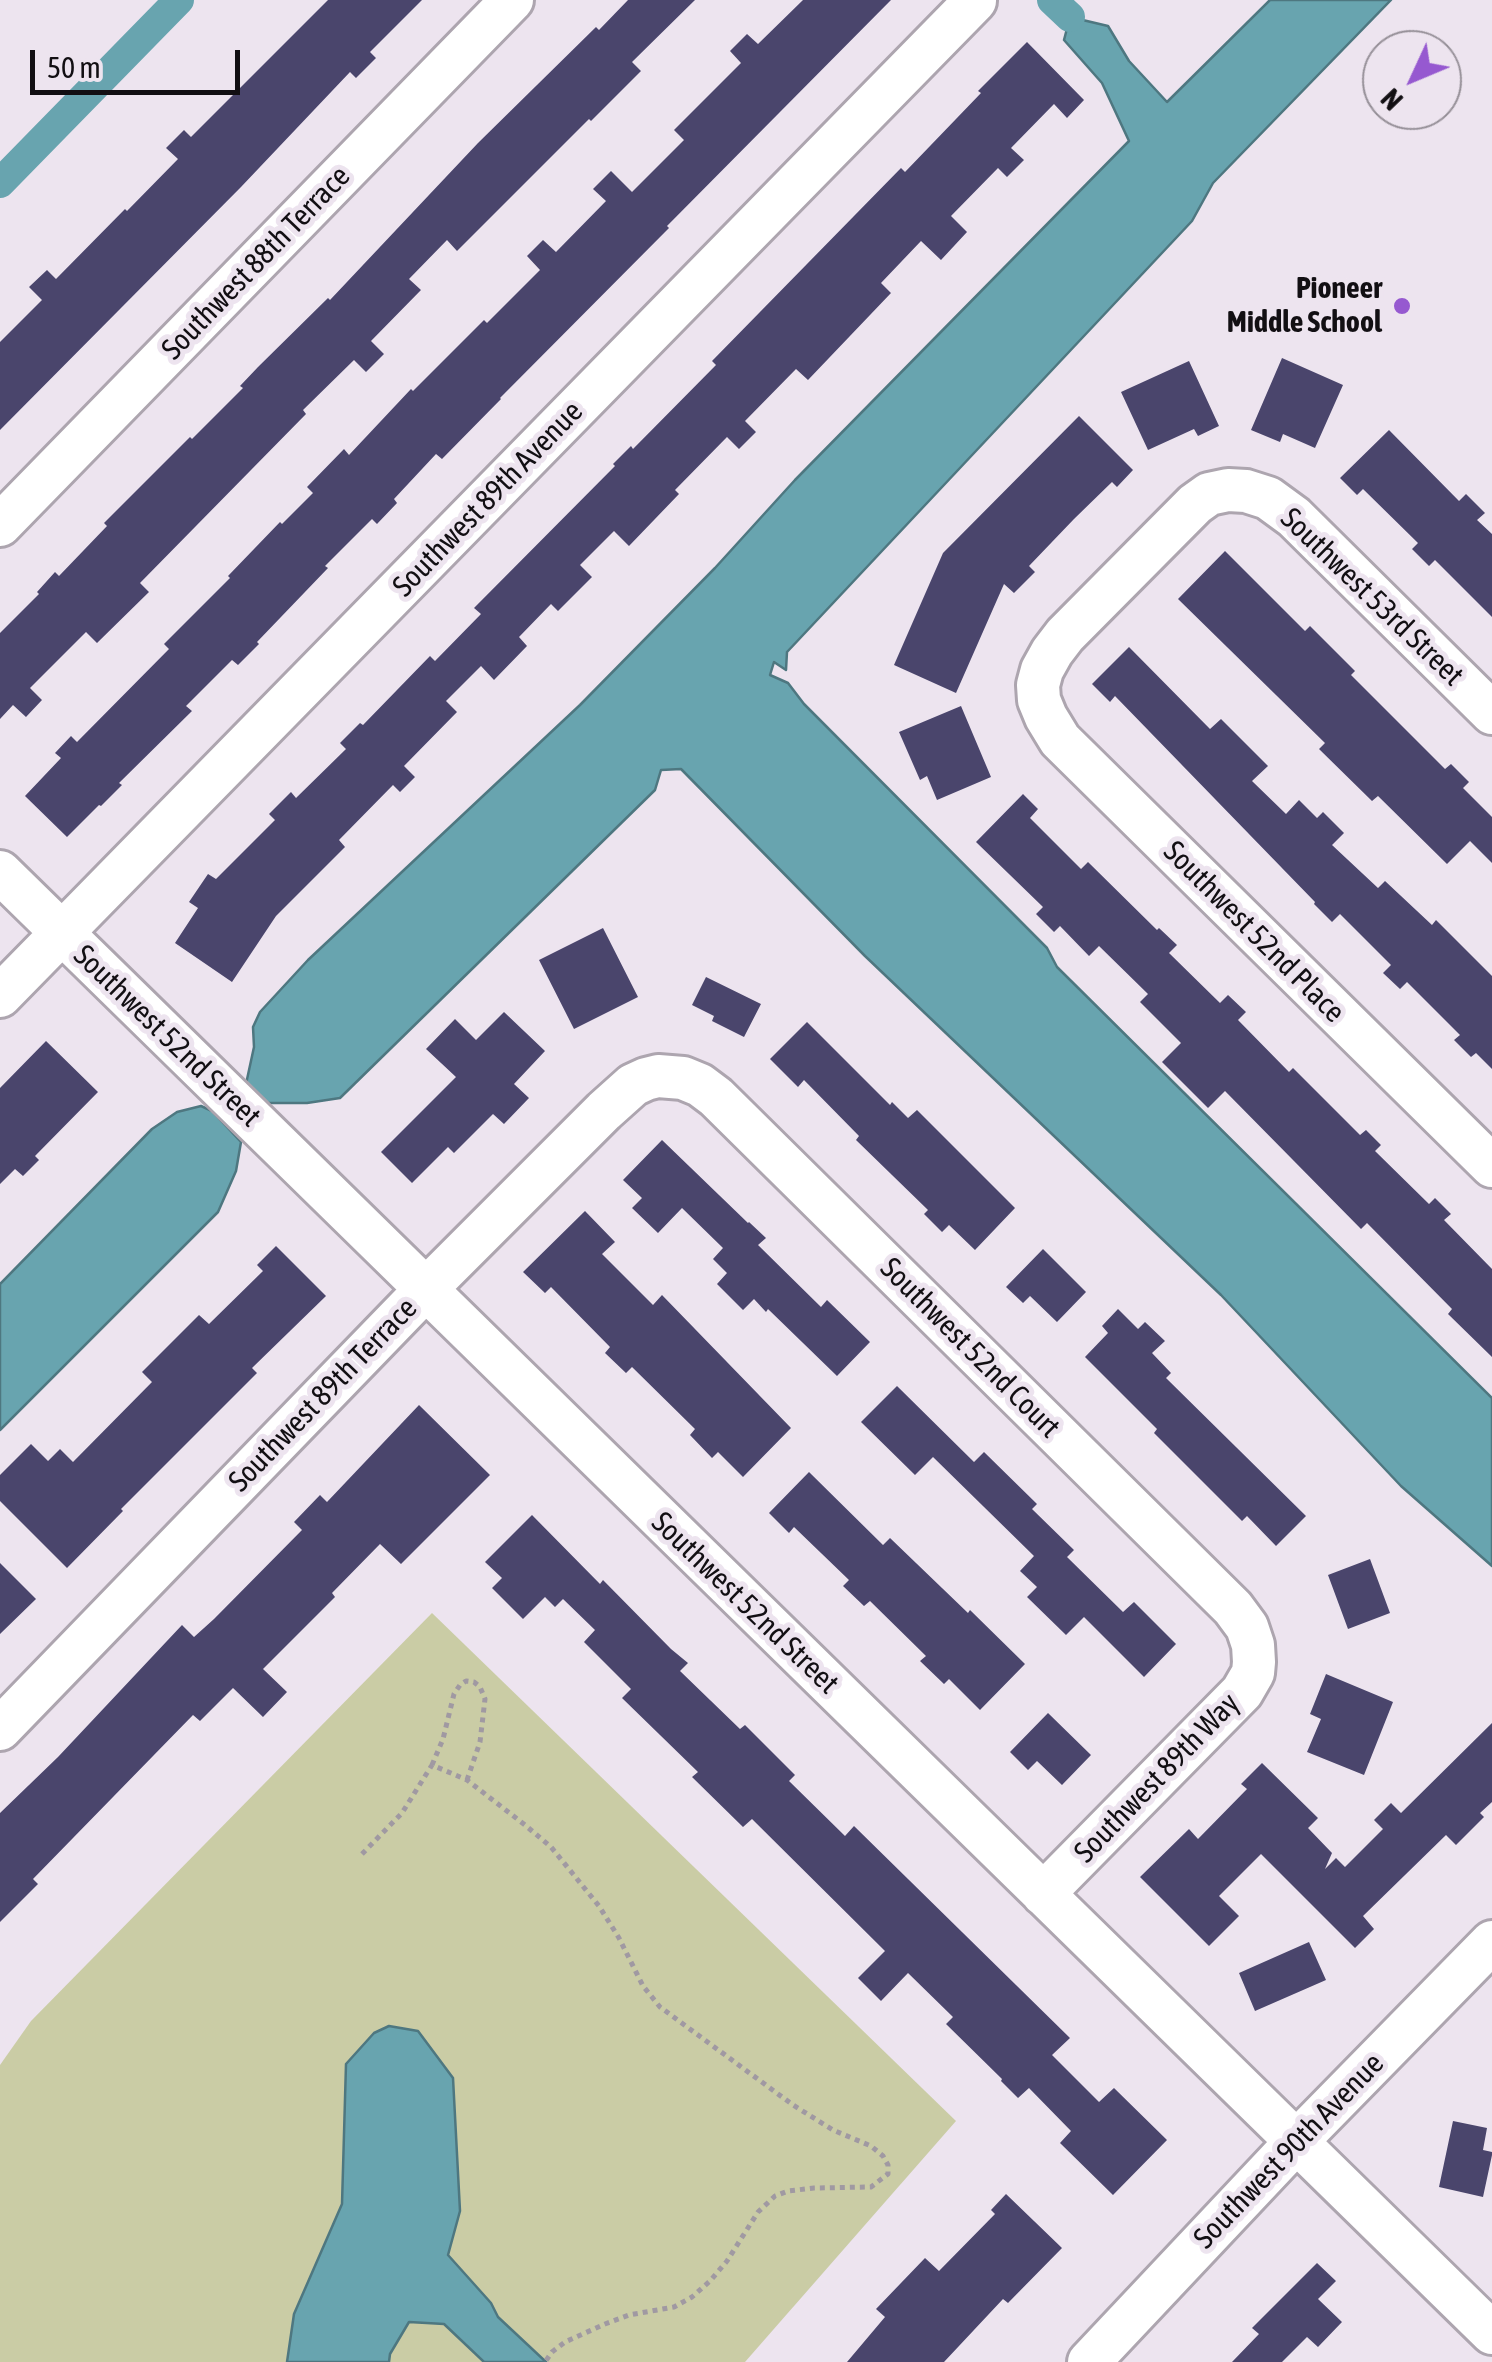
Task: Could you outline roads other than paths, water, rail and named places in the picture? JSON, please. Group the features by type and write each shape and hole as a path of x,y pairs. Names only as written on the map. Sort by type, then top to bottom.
{"street":[{"name":"Southwest 88th Terrace","path":"0,525 512,0"},
{"name":"Southwest 89th Avenue","path":"0,996 974,0"},
{"name":"Southwest 52nd Place","path":"1246,490 1209,494 1195,504 1065,635 1042,670 1038,685 1046,717 1060,740 1492,1166"},
{"name":"Southwest 53rd Street","path":"1246,490 1268,498 1294,518 1492,712"},
{"name":"Southwest 52nd Street","path":"0,872 1492,2334"},
{"name":"Southwest 89th Terrace","path":"0,1729 425,1290 622,1095 634,1085 658,1076"},
{"name":"Southwest 52nd Court","path":"658,1076 683,1078 716,1097 1233,1608 1243,1619 1254,1652"},
{"name":"Southwest 89th Way","path":"1043,1894 1242,1692 1253,1672 1254,1652"},
{"name":"Southwest 90th Avenue","path":"1089,2362 1492,1942"}],"water":[{"path":"1270,0 1391,0 1213,183 1192,221 787,652 786,670 774,662 770,675 788,683 804,704 1047,948 1057,967 1492,1398 1492,1566 1401,1486 1221,1295 865,956 681,769 661,770 655,790 340,1098 264,1103 246,1084 254,1047 253,1027 260,1012 308,960 580,705 1129,141 1102,83 1064,40 1070,17 1108,26 1129,61 1167,102"},
{"path":"201,1106 212,1111 241,1142 236,1171 218,1212 0,1430 0,1284 152,1129 177,1112"},
{"path":"389,2026 418,2031 453,2078 460,2211 448,2255 491,2303 498,2317 546,2362 484,2362 444,2324 409,2322 389,2362 287,2362 294,2314 342,2204 346,2064 374,2033"}],"waterway":[{"path":"0,183 179,0"},
{"path":"1052,0 1070,17"}],"place":[{"name":"Pioneer Middle School","path":"1402,306"}]}
